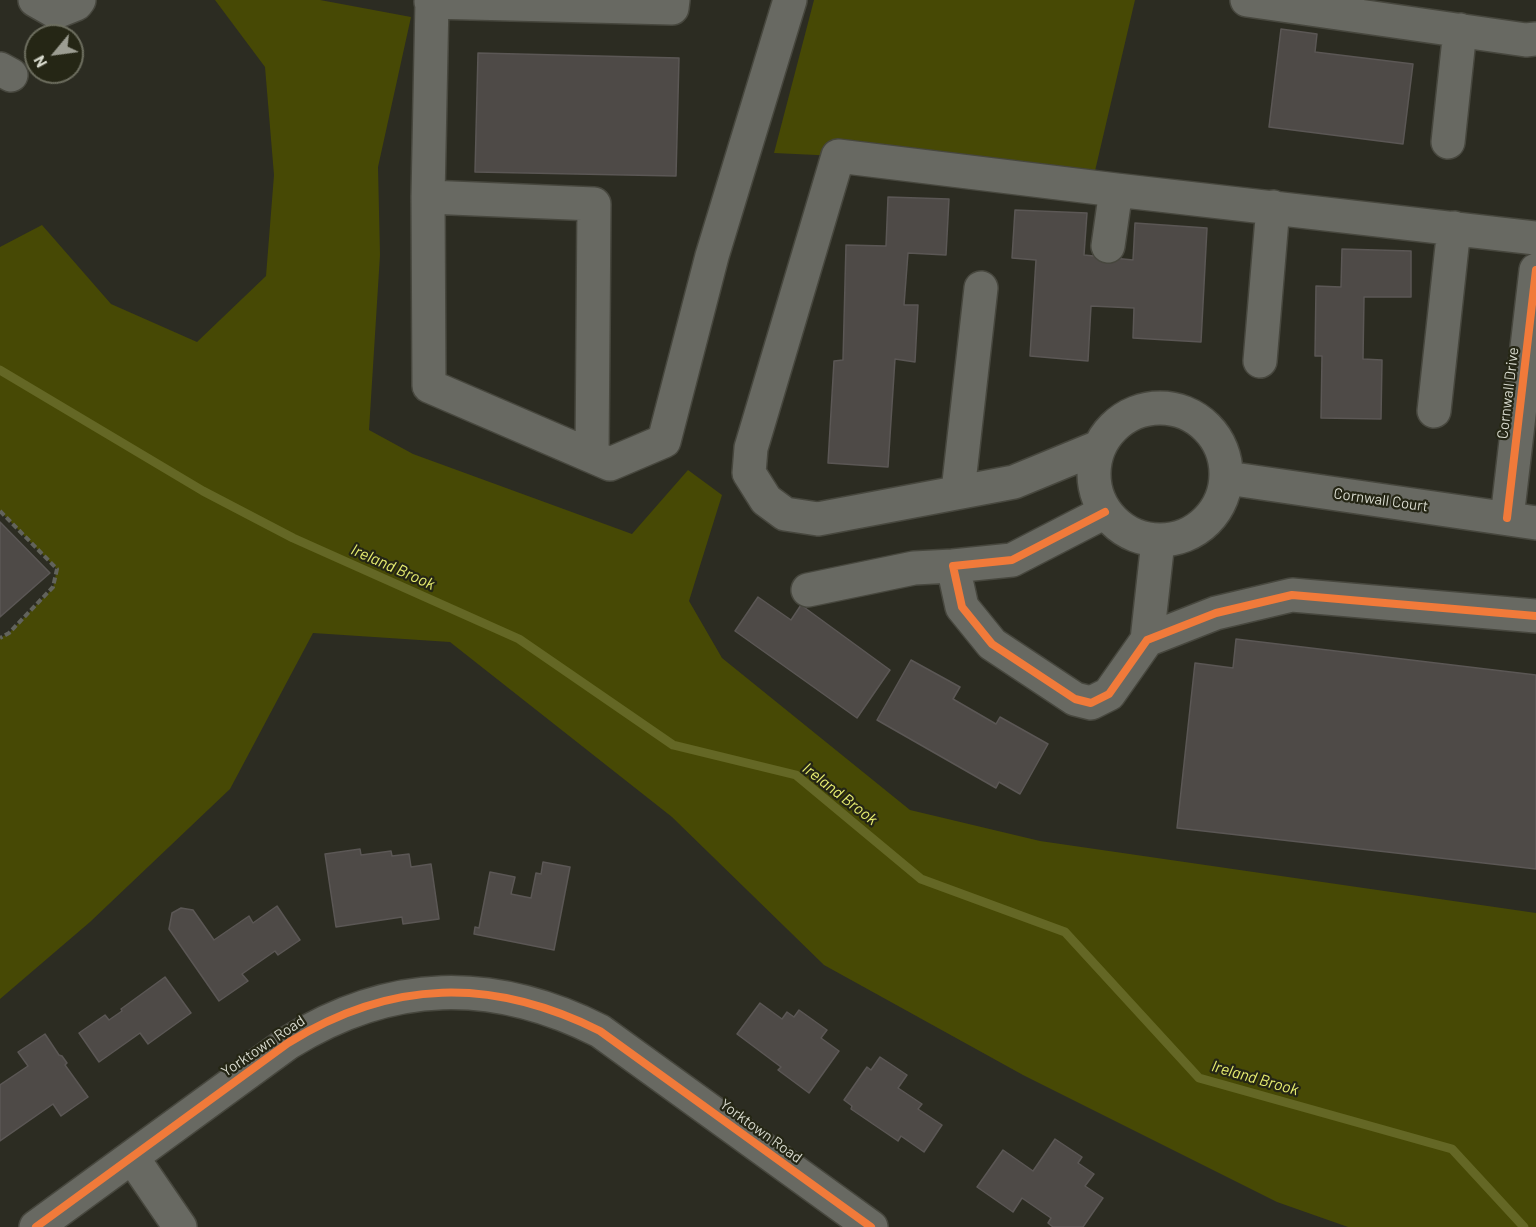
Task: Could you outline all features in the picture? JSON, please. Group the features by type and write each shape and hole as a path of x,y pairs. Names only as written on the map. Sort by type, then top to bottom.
{"street":[{"path":"34,0 56,12 76,4 79,0"},
{"path":"673,0 672,8 431,1 428,197 429,386 610,464 664,441 712,256 790,0"},
{"path":"1247,0 1526,40 1536,39"},
{"path":"1448,142 1460,30"},
{"path":"1100,447 1014,482 818,519 785,514 766,500 749,473 750,448 838,156 1536,238"},
{"path":"1108,246 1116,190"},
{"path":"428,197 594,204 592,456"},
{"path":"1260,361 1273,207"},
{"path":"1434,411 1454,228"},
{"name":"Cornwall Drive","path":"1521,521 1536,270"},
{"path":"958,491 981,288"},
{"path":"1153,408 1176,409 1197,418 1213,434 1224,455 1227,478 1223,498 1213,516 1197,530 1178,539 1158,541 1137,537 1119,527 1105,512 1096,491 1094,469 1100,447 1112,428 1131,414 1153,408"},
{"name":"Cornwall Court","path":"1227,478 1521,521"},
{"path":"808,590 914,568 1012,560 1105,512"},
{"path":"954,566 962,607 992,644 1075,699 1091,703 1109,694 1147,640 1158,541"},
{"path":"1147,640 1216,613 1292,594 1536,616"},
{"name":"Yorktown Road","path":"36,1227 288,1043 334,1017 392,998 453,992 484,994 544,1006 600,1031 871,1227"},
{"path":"132,1157 180,1227"}],"path":[{"path":"0,511 57,569 53,588 9,633 0,638"}],"shaded area":[{"path":"215,0 320,0 411,17 378,167 380,255 369,430 413,454 632,534 688,470 722,495 689,601 722,658 910,810 1040,841 1536,913 1536,1227 1348,1227 1277,1202 1023,1075 824,965 672,817 450,642 313,633 230,789 90,922 0,999 0,638 9,633 53,588 57,569 0,511 0,247 42,225 111,304 197,342 266,276 274,175 265,67"},
{"path":"814,0 1135,0 1091,188 838,156 774,153"}],"building":[{"path":"1281,29 1317,34 1315,52 1413,64 1403,144 1269,127"},
{"path":"478,53 679,58 676,176 475,172"},
{"path":"888,197 949,199 946,255 908,253 904,305 918,305 915,362 895,359 888,467 828,463 834,361 843,360 846,245 886,246"},
{"path":"1015,210 1087,213 1084,255 1133,260 1135,223 1207,228 1201,342 1133,338 1134,308 1091,306 1088,361 1030,356 1036,260 1012,258"},
{"path":"1342,249 1411,251 1411,297 1364,297 1363,359 1382,360 1381,419 1321,418 1322,356 1315,356 1316,286 1341,287"},
{"path":"0,522 50,573 0,617"},
{"path":"758,597 791,620 801,605 890,670 857,718 735,631"},
{"path":"1236,639 1536,675 1536,869 1177,828 1195,663 1233,668"},
{"path":"911,660 960,687 953,699 996,724 1000,717 1048,744 1020,794 999,782 996,788 877,720"},
{"path":"360,849 361,855 391,851 392,856 409,854 411,867 431,864 439,919 403,924 402,917 336,927 325,854"},
{"path":"543,862 570,867 554,950 474,934 475,927 479,928 490,872 515,877 511,894 531,898 536,873 541,874"},
{"path":"277,906 300,940 278,955 275,951 242,974 248,981 219,1001 169,929 172,913 181,908 193,910 214,940 249,916 253,923"},
{"path":"165,977 191,1013 148,1044 140,1033 99,1062 79,1033 105,1015 109,1020"},
{"path":"760,1003 782,1019 787,1012 794,1017 799,1010 827,1030 821,1038 839,1051 809,1093 778,1070 781,1067 737,1034"},
{"path":"45,1034 67,1063 65,1065 88,1097 61,1116 53,1104 0,1141 0,1085 28,1066 18,1052"},
{"path":"880,1057 907,1075 898,1088 922,1104 918,1109 942,1125 924,1152 901,1136 898,1141 851,1109 852,1106 844,1100 867,1067 871,1070"},
{"path":"1055,1139 1082,1157 1078,1163 1094,1174 1085,1186 1103,1198 1083,1227 1053,1227 1048,1223 1051,1218 1022,1198 1013,1212 977,1187 1003,1150 1033,1171"}],"waterway":[{"name":"Ireland Brook","path":"0,370 203,491 293,538 519,639 673,745 796,775 921,879 1065,932 1199,1078 1452,1149 1524,1227"}],"cycle path":[{"path":"1507,518 1536,270"},
{"path":"1105,512 1012,560 953,566 962,607 992,644 1075,699 1091,703 1109,694 1147,640 1216,613 1292,595 1536,616"},
{"path":"36,1227 288,1043 327,1022 365,1007 404,997 442,993 481,994 520,1001 560,1013 600,1031 871,1227"}]}
